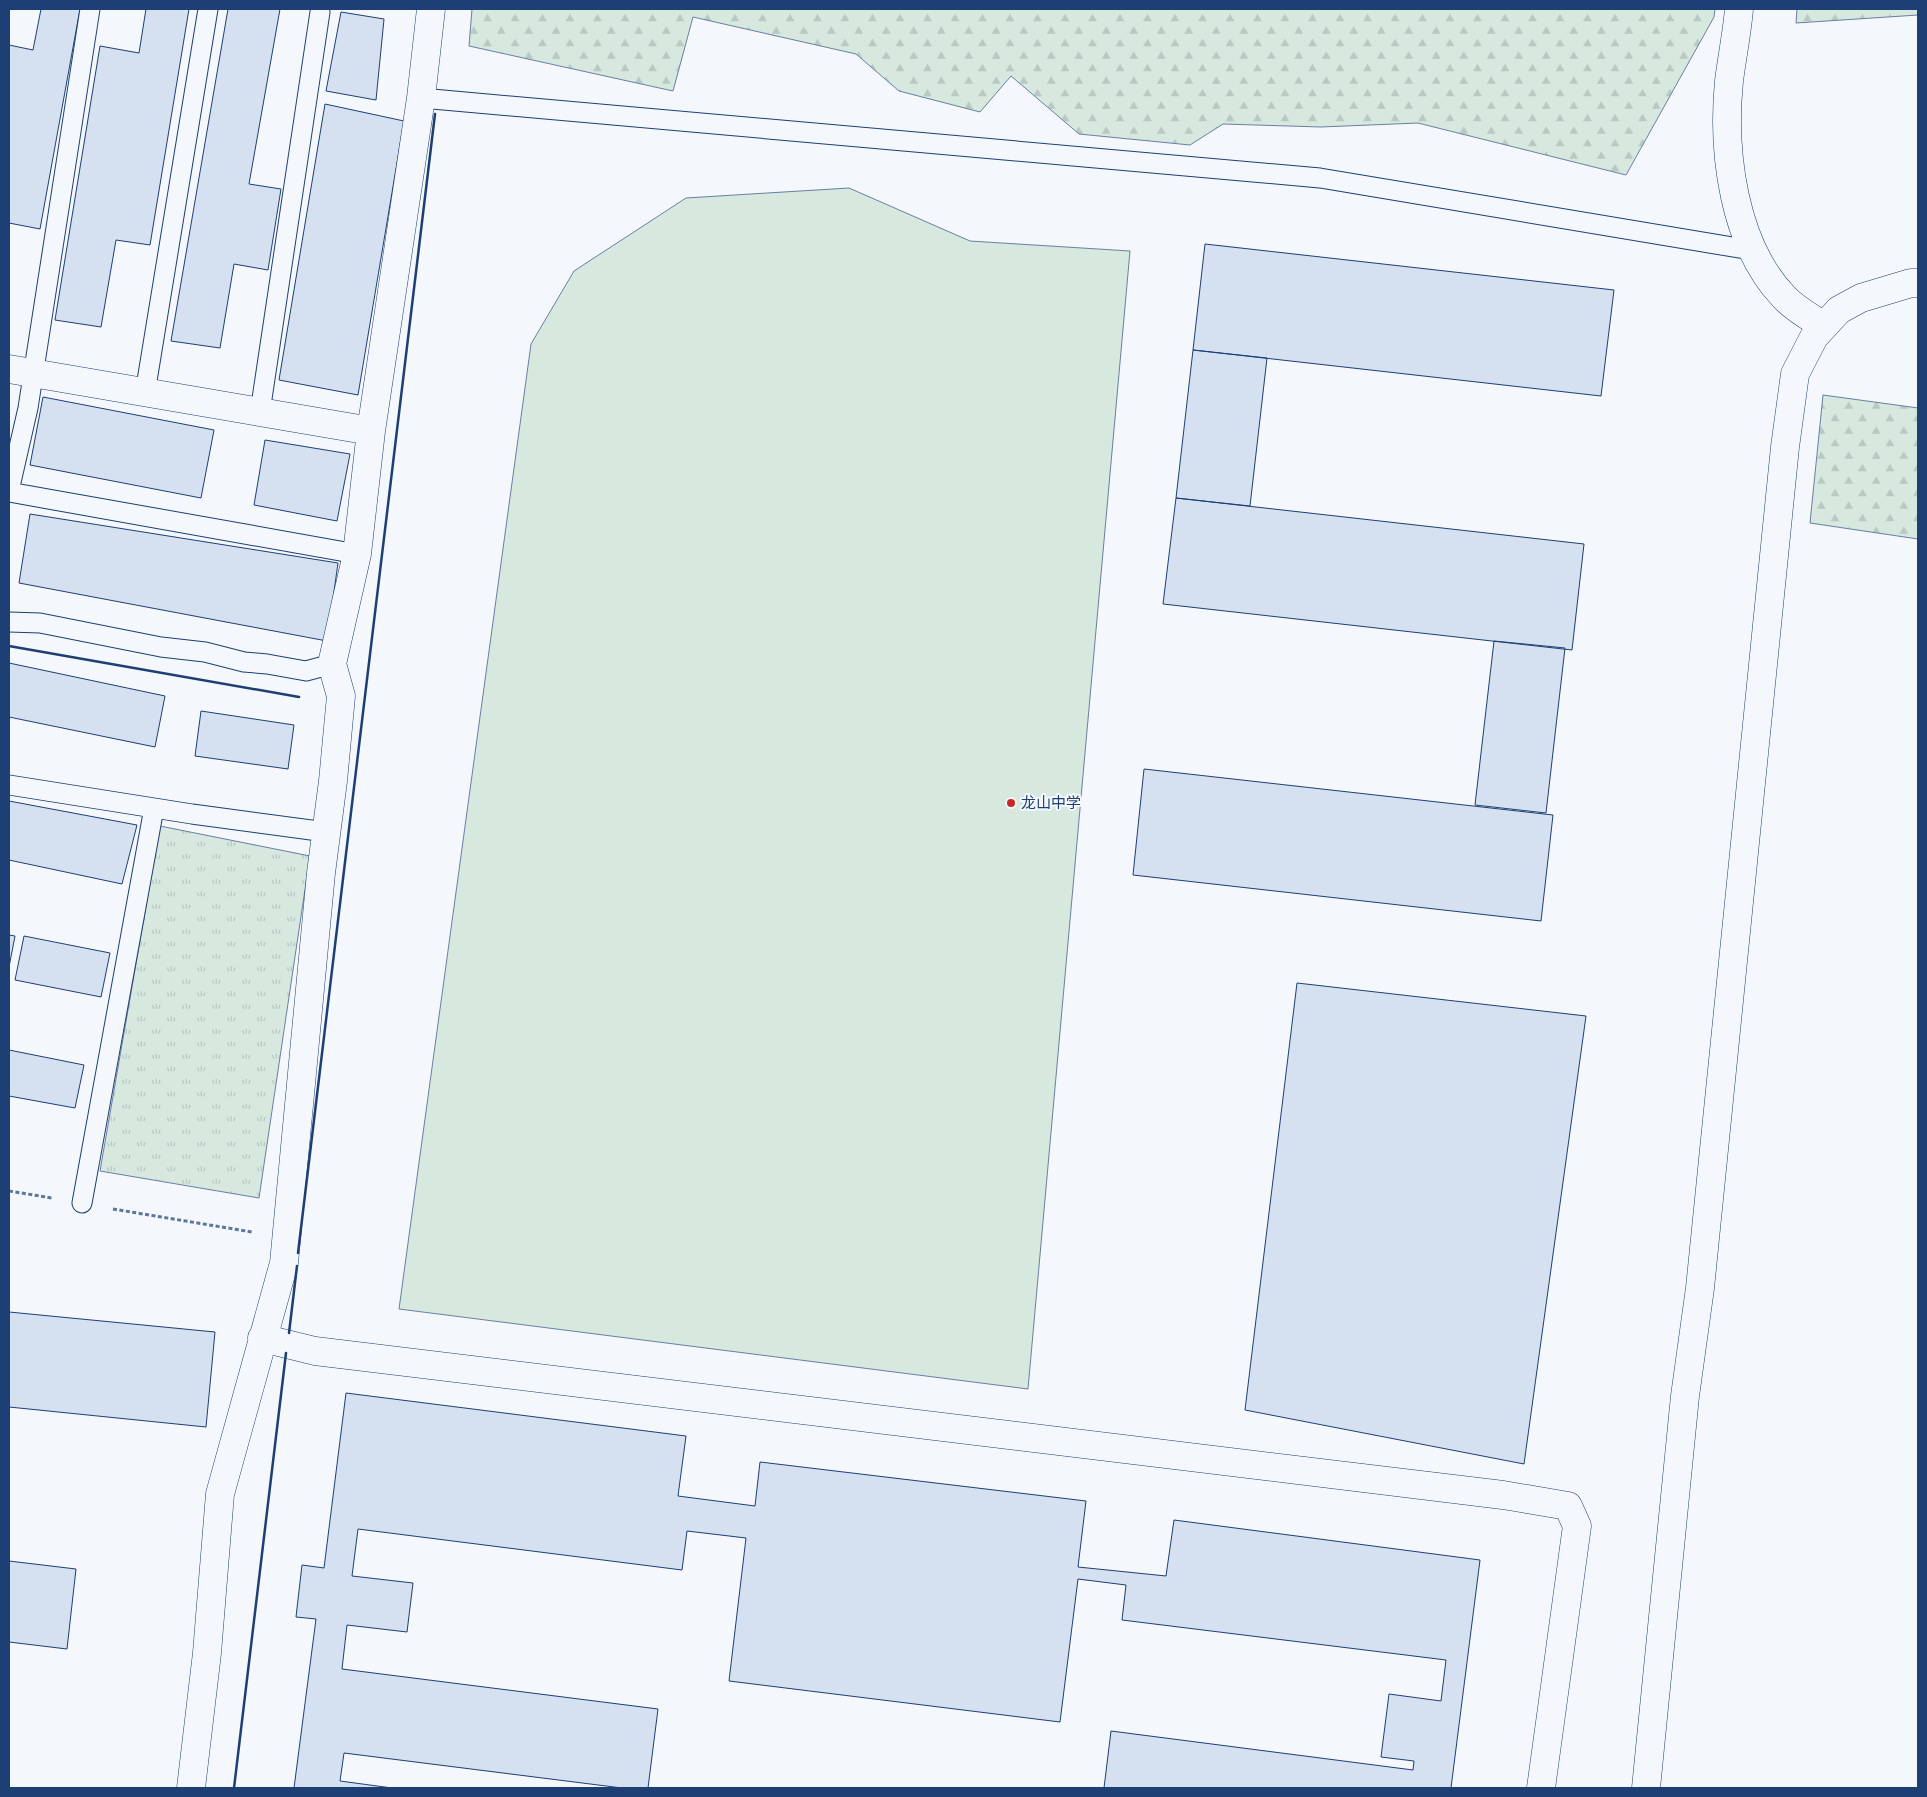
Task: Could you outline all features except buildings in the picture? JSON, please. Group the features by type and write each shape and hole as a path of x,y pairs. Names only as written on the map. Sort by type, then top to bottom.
{"street":[{"path":"191,1788 208,1653 220,1494 284,1263 321,873 341,696 332,664 357,554 371,431 421,98 431,9"},
{"path":"1740,9 1729,81 1728,108 1729,150 1738,208 1751,250 1769,279 1784,298 1824,326"},
{"path":"1646,1788 1685,1396 1700,1288 1785,447 1795,374 1814,337 1839,310 1862,298 1911,283 1918,284"},
{"path":"21,371 371,431"},
{"path":"262,1338 315,1351 1503,1495 1568,1506 1577,1526 1541,1788"}],"lane":[{"path":"90,9 21,371 28,408 9,491 357,554"},
{"path":"145,393 208,9"},
{"path":"260,412 320,12"},
{"path":"421,98 1320,178 1751,250"},
{"path":"9,622 40,623 161,647 205,652 244,662 306,671 332,664"},
{"path":"9,785 326,832"},
{"path":"82,1203 154,808"}],"path":[{"path":"9,1191 286,1238"}],"green space":[{"path":"472,9 1715,9 1714,17 1626,175 1418,123 1321,127 1223,124 1190,145 1079,134 1011,76 980,112 899,91 856,54 693,17 673,91 469,46"},
{"path":"1797,9 1918,9 1918,15 1796,23"},
{"path":"849,188 970,241 1130,251 1028,1389 399,1309 531,344 574,271 686,198"},
{"path":"1823,395 1918,408 1918,539 1810,523"},
{"path":"160,826 310,856 259,1198 100,1171"}],"wall":[{"path":"298,1253 435,114"},
{"path":"9,646 299,697"},
{"path":"289,1333 297,1266"},
{"path":"234,1788 286,1353"}],"place":[{"name":"龙山中学","path":"1011,803"}]}
